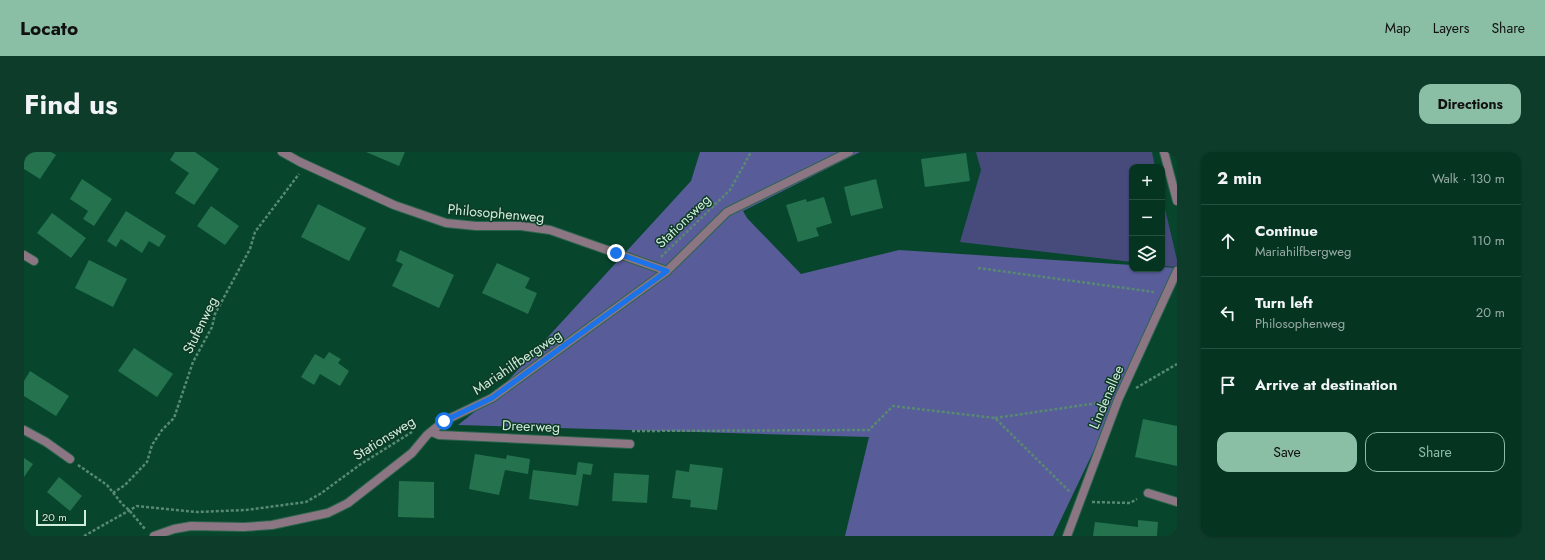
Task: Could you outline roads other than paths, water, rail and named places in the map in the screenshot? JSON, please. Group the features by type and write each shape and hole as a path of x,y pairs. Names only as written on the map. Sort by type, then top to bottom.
{"street":[{"name":"Philosophenweg","path":"282,152 300,162 394,204 446,223 476,226 521,226 550,230 667,271"},
{"name":"Mariahilfbergweg","path":"154,536 191,526 244,527 272,524 328,513 348,503 412,453 444,421 492,398 667,271 727,212 849,152"},
{"path":"1164,152 1176,196"},
{"path":"24,255 34,261"},
{"name":"Lindenallee","path":"1067,536 1118,400 1177,271"},
{"path":"24,430 46,442 70,459"},
{"name":"Dreerweg","path":"432,432 439,435 630,444"},
{"path":"1148,493 1177,502"}]}
